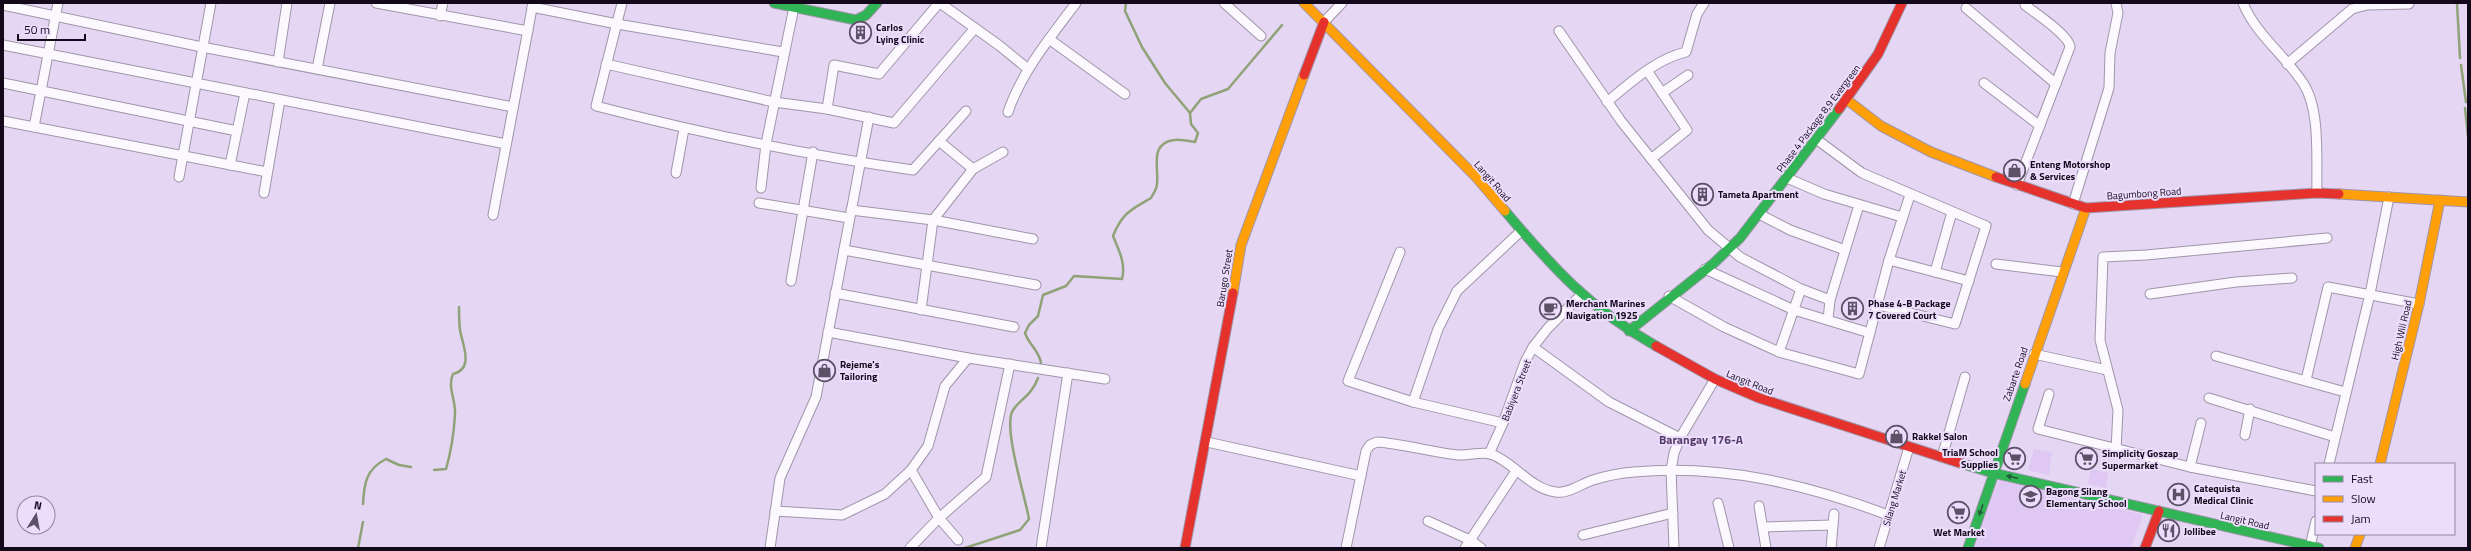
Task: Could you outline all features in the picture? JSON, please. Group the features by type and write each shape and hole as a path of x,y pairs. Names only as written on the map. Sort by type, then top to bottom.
{"main road":[{"path":"774,3 856,20 866,16 877,3"},
{"name":"Langit Road","path":"1304,3 1476,177 1521,231 1581,295 1629,332 1715,379 1783,407 1993,473 2319,548"},
{"name":"Phase 4 Package 8,9 Evergreen","path":"1629,332 1669,296 1729,250 1759,214 1878,54 1902,3"},
{"name":"Barugo Street","path":"1185,548 1226,341 1241,245 1324,22"},
{"name":"Bagumbong Road","path":"1846,99 1881,126 1932,152 2016,184 2086,208 2317,193 2468,202"},
{"name":"High Will Road","path":"2380,463 2419,304 2440,200"},
{"name":"Zabarte Road","path":"1968,548 2062,272 2086,208"},
{"path":"2145,548 2159,511"},
{"path":"2355,548 2360,535"}],"street":[{"path":"34,127 58,3"},
{"path":"179,177 210,3"},
{"path":"278,62 287,3"},
{"path":"317,69 330,3"},
{"path":"376,3 528,31"},
{"path":"440,16 443,3"},
{"path":"622,3 596,106 684,129 813,152 859,162 913,170 966,111"},
{"path":"827,109 834,65 879,74 940,3 1028,69"},
{"path":"1008,112 1014,92 1028,69 1076,3"},
{"path":"1224,3 1261,36"},
{"path":"1324,22 1342,3"},
{"path":"1606,102 1673,55 1686,52 1697,14 1704,3"},
{"path":"2073,204 2109,88 2110,53 2118,13 2116,3"},
{"path":"2243,3 2249,18 2260,34 2303,83 2312,106 2317,193"},
{"path":"2287,64 2352,9 2367,5 2409,4"},
{"path":"3,5 202,47 513,107"},
{"path":"493,216 533,5 617,24 783,52"},
{"path":"2016,184 2040,126 2070,46 2070,42 2025,5"},
{"path":"761,188 766,144 783,52 794,7"},
{"path":"1966,8 2056,84"},
{"path":"606,64 774,102 827,109 894,123 975,28"},
{"path":"1559,31 1606,102 1708,230 1729,250 1801,290 1830,300"},
{"path":"1049,39 1124,94"},
{"path":"3,45 506,144"},
{"path":"1648,72 1687,130 1651,159"},
{"path":"1662,93 1688,75"},
{"path":"3,83 237,131"},
{"path":"1984,83 2040,126"},
{"path":"230,165 245,93"},
{"path":"264,193 280,100"},
{"path":"770,548 780,478 816,397 859,162 869,117"},
{"path":"3,120 268,172"},
{"path":"676,173 684,129"},
{"path":"1816,139 1862,173 1910,195 1986,226 1955,324 1878,305"},
{"path":"940,141 973,169"},
{"path":"791,281 813,152"},
{"path":"921,310 933,220 973,169 1003,152"},
{"path":"1787,178 1824,194 1902,217"},
{"path":"1669,296 1724,327 1779,352 1859,374 1902,217 1910,195"},
{"path":"2329,463 2345,392 2370,294 2390,197"},
{"path":"759,203 802,211 933,220 1033,238"},
{"path":"1828,320 1830,300 1859,205"},
{"path":"1935,272 1952,212"},
{"path":"1759,214 1790,230 1845,250"},
{"path":"1413,402 1438,329 1458,291 1521,231"},
{"path":"2116,450 2118,410 2100,340 2103,257 2146,255 2327,238"},
{"path":"844,250 1036,285"},
{"path":"1400,252 1348,381 1413,402 1503,423"},
{"path":"1890,260 1969,281"},
{"path":"1996,264 2062,272"},
{"path":"1705,269 1794,310 1870,333"},
{"path":"2150,294 2236,282 2292,278"},
{"path":"2306,380 2328,287 2419,304"},
{"path":"1779,352 1801,290"},
{"path":"835,293 1014,327"},
{"name":"Babiyera Street","path":"1489,454 1503,423 1525,362 1533,347 1548,328 1581,295"},
{"path":"828,332 968,358 1105,379"},
{"path":"1533,347 1609,402 1680,438"},
{"path":"2034,354 2107,370"},
{"path":"2216,356 2345,392"},
{"path":"775,511 842,515 885,494 911,470 928,446 945,386 968,358"},
{"path":"910,548 940,518 986,477 1010,364"},
{"path":"1041,548 1068,373"},
{"path":"1942,457 1965,377"},
{"path":"1674,548 1671,470 1674,453 1680,438 1715,379"},
{"path":"2049,394 2038,429 2116,450 2190,467 2315,491"},
{"path":"2209,398 2250,409 2335,437"},
{"path":"2245,435 2250,409"},
{"path":"2190,467 2201,422"},
{"path":"1207,442 1361,476"},
{"path":"1346,548 1367,448 1375,442 1457,455 1489,454 1543,489 1560,492 1605,476 1633,472 1671,470 1721,471 1768,479 1848,500 1888,515"},
{"name":"Silang Market","path":"1879,548 1909,447"},
{"path":"911,470 940,518 958,540"},
{"path":"1468,544 1516,471"},
{"path":"1718,503 1729,548"},
{"path":"1759,506 1764,527 1766,548"},
{"path":"1583,535 1672,513"},
{"path":"1831,548 1834,514"},
{"path":"1428,521 1468,544 1481,548"},
{"path":"1764,527 1833,525"},
{"path":"2310,546 2315,525"}],"shaded area":[{"path":"2034,449 2052,452 2049,475 2028,470"},
{"path":"2091,469 2108,473 2106,488 2088,484"},
{"name":"Bagong Silang Elementary School","path":"1999,478 2143,515 2131,548 1974,548"}],"waterway":[{"path":"1041,363 1040,358 1025,333 1029,325 1038,316 1043,295 1066,286 1074,276 1122,279 1123,268 1120,252 1113,236 1120,222 1128,212 1151,198 1155,191 1157,184 1157,157 1161,146 1166,142 1174,140 1195,142 1198,133 1191,124 1190,113 1165,83 1142,47 1125,11 1126,3"},
{"path":"2457,3 2460,58"},
{"path":"1190,113 1201,99 1228,89 1282,25"},
{"path":"2461,65 2466,102"},
{"path":"2465,108 2468,136"},
{"path":"434,470 446,469 452,442 455,414 451,379 453,374 460,371 464,367 466,355 460,330 459,307"},
{"path":"965,548 1020,530 1029,519 1016,464 1010,421 1014,408 1032,390 1038,378"},
{"path":"363,504 367,478 370,472 379,463 386,459 399,465 411,467"},
{"path":"358,548 363,522"}],"traffic: fast":[{"path":"774,3 856,20 866,15 877,3"},
{"path":"1629,331 1714,263 1740,238 1839,109"},
{"path":"1505,211 1556,269 1574,286 1611,317 1656,346"},
{"path":"1968,548 2025,384"},
{"path":"1963,464 1993,473 2319,548"}],"traffic: slow":[{"path":"1304,3 1476,177 1505,211"},
{"path":"1233,293 1241,245 1304,75"},
{"path":"1846,99 1881,126 1931,152 1996,177"},
{"path":"2339,194 2468,202"},
{"path":"2380,463 2419,304 2440,200"},
{"path":"2025,384 2086,208"},
{"path":"2355,548 2360,535"}],"traffic: jam":[{"path":"1839,109 1878,54 1902,3"},
{"path":"1304,75 1324,22"},
{"path":"1996,177 2086,208 2317,193 2339,194"},
{"path":"1185,548 1233,293"},
{"path":"1656,346 1715,379 1759,398 1963,464"},
{"path":"2145,548 2159,511"}],"place":[{"name":"Carlos Lying Clinic","path":"861,33"},
{"name":"Enteng Motorshop & Services","path":"2015,170"},
{"name":"Tameta Apartment","path":"1702,194"},
{"name":"Merchant Marines Navigation 1925","path":"1550,309"},
{"name":"Phase 4-B Package 7 Covered Court","path":"1853,309"},
{"name":"Rejeme's Tailoring","path":"824,370"},
{"name":"Rakkel Salon","path":"1896,436"},
{"name":"TriaM School Supplies","path":"2014,458"},
{"name":"Simplicity Goszap Supermarket","path":"2086,459"},
{"name":"Catequista Medical Clinic","path":"2179,494"},
{"name":"Bagong Silang Elementary School","path":"2031,497"},
{"name":"Wet Market","path":"1959,512"},
{"name":"Jollibee","path":"2168,531"}],"district":[{"name":"Barangay 176-A","path":"1701,440"}]}
